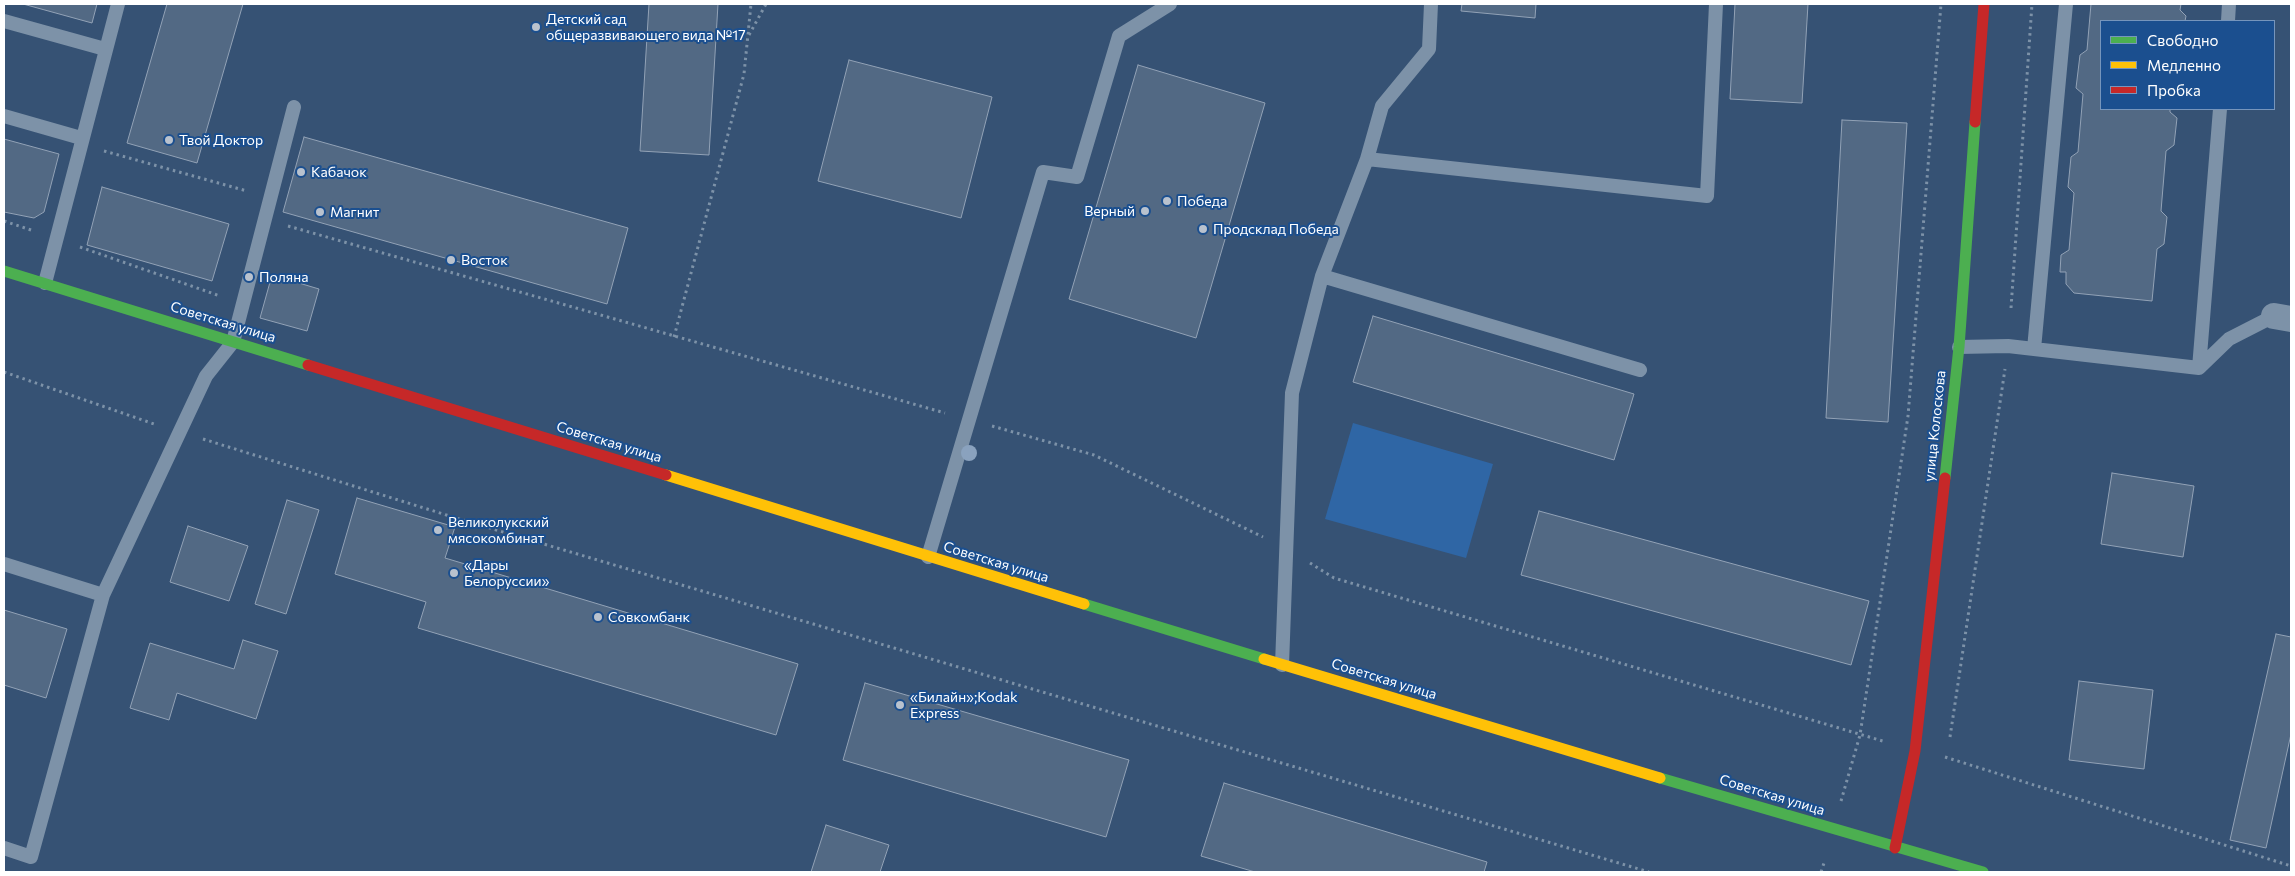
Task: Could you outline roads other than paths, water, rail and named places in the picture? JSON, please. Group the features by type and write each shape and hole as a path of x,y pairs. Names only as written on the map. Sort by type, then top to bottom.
{"main road":[{"name":"улица Колоскова","path":"1895,848 1915,751 1959,346 1984,4"},
{"name":"Советская улица","path":"4,271 1282,665 1895,848 1983,872"}],"lane":[{"path":"45,283 80,141 118,4"},
{"path":"928,557 1043,172 1077,177 1119,36 1170,4"},
{"path":"1282,665 1292,393 1322,276 1367,160 1382,106 1429,48 1431,4"},
{"path":"1367,160 1707,196 1716,4"},
{"path":"2034,349 2066,4"},
{"path":"2228,20 2229,4"},
{"path":"4,21 106,49"},
{"path":"4,848 31,857 102,595 206,376 233,342 263,220 294,107"},
{"path":"2199,368 2220,110"},
{"path":"4,116 80,141"},
{"path":"1322,276 1640,370"},
{"path":"2199,368 2229,339 2283,318"},
{"path":"1959,346 2008,346 2199,368"},
{"path":"4,564 102,595"}],"place":[{"name":"Детский сад общеразвивающего вида №17","path":"536,27"},
{"name":"Твой Доктор","path":"169,140"},
{"name":"Кабачок","path":"301,172"},
{"name":"Победа","path":"1167,201"},
{"name":"Верный","path":"1145,211"},
{"name":"Магнит","path":"320,212"},
{"name":"Продсклад Победа","path":"1203,229"},
{"name":"Восток","path":"451,260"},
{"name":"Поляна","path":"249,277"},
{"name":"Великолукский мясокомбинат","path":"438,530"},
{"name":"«Дары Белоруссии»","path":"454,573"},
{"name":"Совкомбанк","path":"598,617"},
{"name":"«Билайн»;Kodak Express","path":"900,705"}]}
